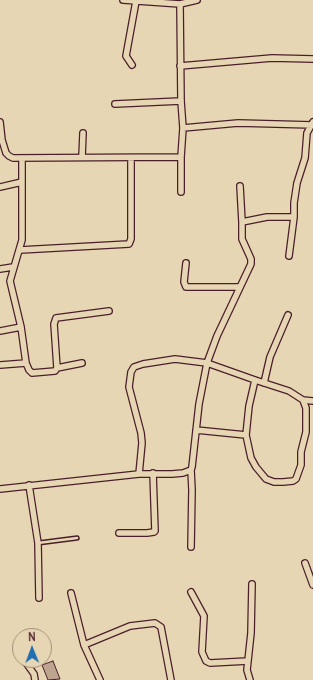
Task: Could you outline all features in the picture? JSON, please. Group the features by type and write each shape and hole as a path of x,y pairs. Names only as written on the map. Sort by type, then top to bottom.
{"street":[{"path":"123,0 180,4 197,0"},
{"path":"132,65 126,56 136,1"},
{"path":"180,4 180,66 183,128 181,192"},
{"path":"180,66 272,58 313,59"},
{"path":"115,104 181,102"},
{"path":"0,122 1,140 6,153 9,156 22,158 181,157"},
{"path":"183,128 238,123 313,124 306,137 305,158 297,183 289,256"},
{"path":"82,157 83,133"},
{"path":"22,158 23,232 20,250 13,267 10,281 21,327 28,370 32,373 55,371 57,368 82,363"},
{"path":"20,250 129,244 131,239 131,158"},
{"path":"0,187 22,182"},
{"path":"191,547 191,470 199,404 207,363 217,336 251,264 242,240 240,186"},
{"path":"242,222 267,217 294,217"},
{"path":"186,263 184,282 186,287 240,287"},
{"path":"0,269 13,267"},
{"path":"57,368 54,324 56,318 109,311"},
{"path":"264,383 270,357 288,315"},
{"path":"0,331 21,327"},
{"path":"139,474 142,455 142,438 129,387 129,380 134,367 143,364 175,359 207,363 289,391 303,400 313,401"},
{"path":"0,366 26,363"},
{"path":"255,380 248,406 246,435 251,458 266,479 274,482 293,481 296,479 306,432 306,408 303,400"},
{"path":"196,430 246,435"},
{"path":"0,489 139,474 183,473 191,470"},
{"path":"119,533 154,532 153,473"},
{"path":"29,485 38,543 39,598"},
{"path":"306,564 313,585"},
{"path":"250,680 248,674 248,662 251,633 252,584"},
{"path":"191,592 205,620 202,652 206,661 210,663 248,662"},
{"path":"71,594 84,644 100,680"},
{"path":"84,644 130,626 155,623 161,627 171,680"},
{"path":"30,668 36,680"}],"lane":[{"path":"38,543 77,538"}],"building":[{"path":"52,661 60,679 48,680 43,668 52,668"}]}
